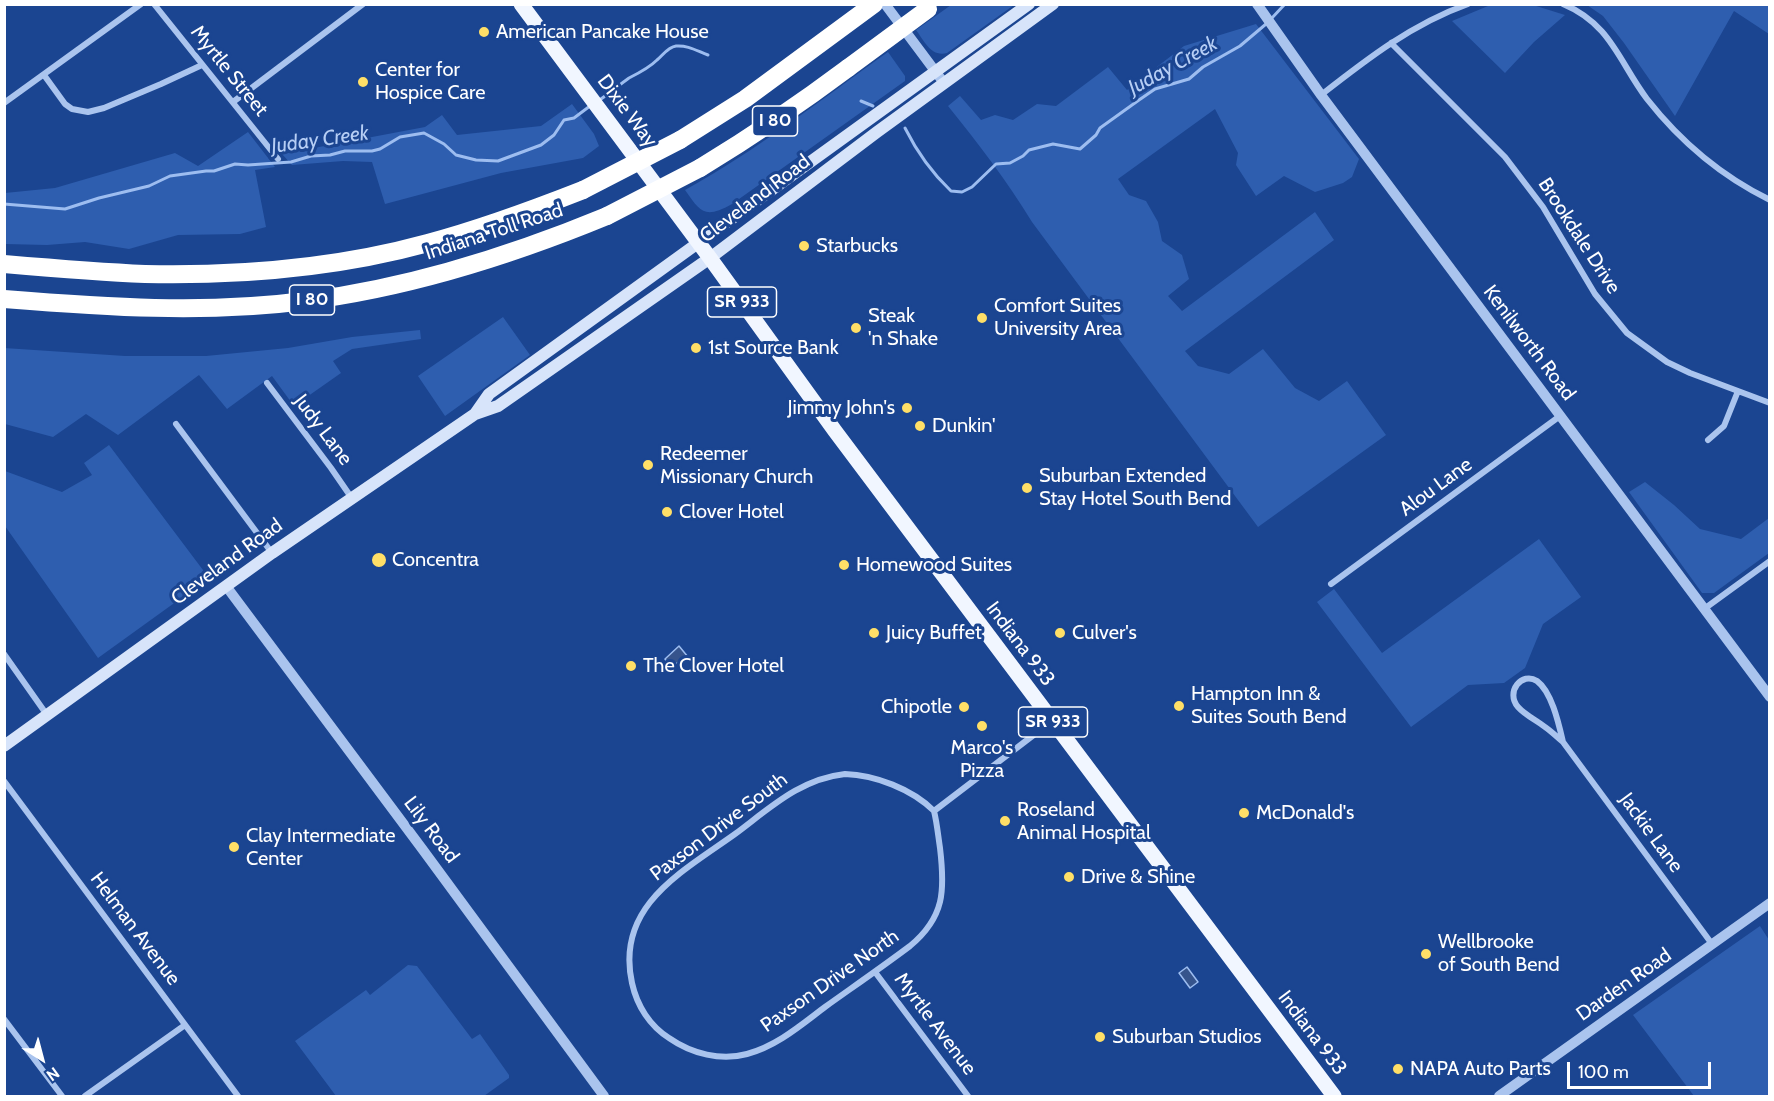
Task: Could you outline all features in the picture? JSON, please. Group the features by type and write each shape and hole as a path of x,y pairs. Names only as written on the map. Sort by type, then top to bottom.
{"highway":[{"path":"822,37 854,4"},
{"name":"Indiana Toll Road","path":"4,264 84,271 194,274 253,272 322,264 428,243 494,223 583,190 680,140 745,99 822,37 874,4"},
{"name":"Indiana Toll Road","path":"4,299 91,306 155,308 305,301 383,288 481,263 607,216 700,168 776,120 931,7"}],"main road":[{"name":"Dixie Way","path":"520,4 699,243"},
{"name":"Cleveland Road","path":"475,414 489,394 1029,4"},
{"name":"Cleveland Road","path":"4,746 351,497 475,414 498,406 710,258 1053,4"},
{"name":"Indiana 933","path":"699,243 835,431 1334,1096"}],"street":[{"path":"4,103 141,4"},
{"name":"Myrtle Street","path":"154,4 278,159"},
{"path":"233,102 363,4"},
{"path":"885,4 944,83"},
{"path":"1321,95 1416,27 1468,4"},
{"path":"1563,4 1573,8 1605,34 1646,97 1688,145 1728,176 1770,200"},
{"name":"Kenilworth Road","path":"1258,8 1770,697"},
{"name":"Brookdale Drive","path":"1391,43 1505,158 1543,207 1595,294 1627,333 1667,362 1690,373 1770,402"},
{"path":"44,75 65,104 79,112 88,112 104,108 202,65"},
{"name":"Judy Lane","path":"267,383 332,468 351,497"},
{"path":"1708,440 1724,426 1738,391"},
{"name":"Alou Lane","path":"1331,584 1560,416"},
{"path":"176,424 272,553"},
{"path":"1704,609 1770,561"},
{"name":"Lily Road","path":"226,586 604,1096"},
{"path":"4,654 47,715"},
{"name":"Jackie Lane","path":"1563,742 1555,714 1543,687 1537,681 1523,680 1513,692 1513,699 1518,708 1563,742 1713,944"},
{"path":"934,811 1052,721"},
{"name":"Paxson Drive South","path":"653,1025 639,1003 634,990 629,967 630,946 638,919 646,906 667,883 784,798 808,784 829,776 862,775 885,782 922,800 934,811"},
{"name":"Helman Avenue","path":"4,781 238,1096"},
{"name":"Paxson Drive North","path":"653,1025 677,1044 692,1051 721,1056 747,1054 780,1040 910,946 924,933 936,914 943,888 934,811"},
{"name":"Darden Road","path":"1498,1096 1770,903"},
{"name":"Myrtle Avenue","path":"874,972 968,1096"},
{"path":"4,1019 62,1096"},
{"path":"85,1096 185,1024"}],"shaded area":[{"path":"1497,4 1533,5 1565,15 1534,42 1505,73 1452,21"},
{"path":"951,5 1014,5 947,53 941,54 929,48 916,30"},
{"path":"1587,5 1769,5 1769,34 1734,11 1675,116 1603,16"},
{"path":"1256,24 1359,159 1352,177 1343,183 1315,192 1284,176 1256,196 1236,165 1238,153 1215,109 1118,179 1129,195 1146,201 1158,222 1162,241 1182,255 1189,279 1168,296 1182,311 1315,212 1334,240 1185,351 1198,366 1229,374 1263,349 1295,388 1319,401 1347,381 1386,435 1258,527 1032,222 992,162 948,106 960,96 981,120 995,115 1013,120 1037,104 1056,106 1108,67 1127,90 1184,46"},
{"path":"888,52 905,76 905,81 732,204 716,211 704,211 685,190 763,142"},
{"path":"572,104 594,134 599,146 583,158 501,173 385,204 372,162 343,161 292,165 282,154 425,127 442,115 457,135 541,126"},
{"path":"248,132 275,167 255,170 266,227 240,234 178,235 129,249 85,242 47,245 5,244 5,193 55,188 175,153 198,166"},
{"path":"503,317 530,355 445,416 418,376"},
{"path":"420,330 421,339 352,349 333,361 341,373 294,406 272,376 227,409 199,375 118,435 86,414 53,437 5,424 4,348 125,356 206,356 288,348 352,337"},
{"path":"109,445 209,578 98,658 5,526 5,471 62,492 92,475 84,463"},
{"path":"1645,482 1700,529 1741,539 1769,518 1769,553 1714,593 1702,593 1629,492"},
{"path":"1539,539 1581,597 1543,624 1525,668 1504,683 1468,685 1411,727 1317,602 1334,589 1382,653"},
{"path":"679,646 688,657 670,667 665,659"},
{"path":"1760,926 1769,940 1769,1096 1694,1096 1633,1015"},
{"path":"408,965 417,966 472,1039 480,1034 509,1078 484,1096 336,1096 295,1041 366,990 370,995"},
{"path":"1187,967 1198,982 1190,988 1179,973"}],"waterway":[{"name":"Juday Creek","path":"1271,19 1285,4"},
{"name":"Juday Creek","path":"905,128 938,177 951,191 962,192 972,187 996,164 1010,163 1029,150 1053,144 1080,149 1096,135 1100,128 1155,89 1189,79 1203,67 1240,46 1266,24"},
{"name":"Juday Creek","path":"598,101 673,47 688,47 708,55"},
{"name":"Juday Creek","path":"861,101 873,106"},
{"name":"Juday Creek","path":"4,204 65,209 149,186 170,176 214,171 235,164 291,162 311,156 345,151 372,151 400,137 424,133 444,144 456,155 476,160 498,161 541,145 554,135 564,120 574,118 590,106"}],"place":[{"name":"American Pancake House","path":"484,32"},
{"name":"Center for Hospice Care","path":"363,82"},
{"name":"Starbucks","path":"804,246"},
{"name":"Comfort Suites University Area","path":"982,318"},
{"name":"Steak 'n Shake","path":"856,328"},
{"name":"1st Source Bank","path":"696,348"},
{"name":"Jimmy John's","path":"907,408"},
{"name":"Dunkin'","path":"920,426"},
{"name":"Redeemer Missionary Church","path":"648,465"},
{"name":"Suburban Extended Stay Hotel South Bend","path":"1027,488"},
{"name":"Clover Hotel","path":"667,512"},
{"name":"Concentra","path":"379,560"},
{"name":"Homewood Suites","path":"844,565"},
{"name":"Juicy Buffet","path":"874,633"},
{"name":"Culver's","path":"1060,633"},
{"name":"The Clover Hotel","path":"631,666"},
{"name":"Hampton Inn & Suites South Bend","path":"1179,706"},
{"name":"Chipotle","path":"964,707"},
{"name":"Marco's Pizza","path":"982,726"},
{"name":"McDonald's","path":"1244,813"},
{"name":"Roseland Animal Hospital","path":"1005,821"},
{"name":"Clay Intermediate Center","path":"234,847"},
{"name":"Drive & Shine","path":"1069,877"},
{"name":"Wellbrooke of South Bend","path":"1426,954"},
{"name":"Suburban Studios","path":"1100,1037"},
{"name":"NAPA Auto Parts","path":"1398,1069"}]}
